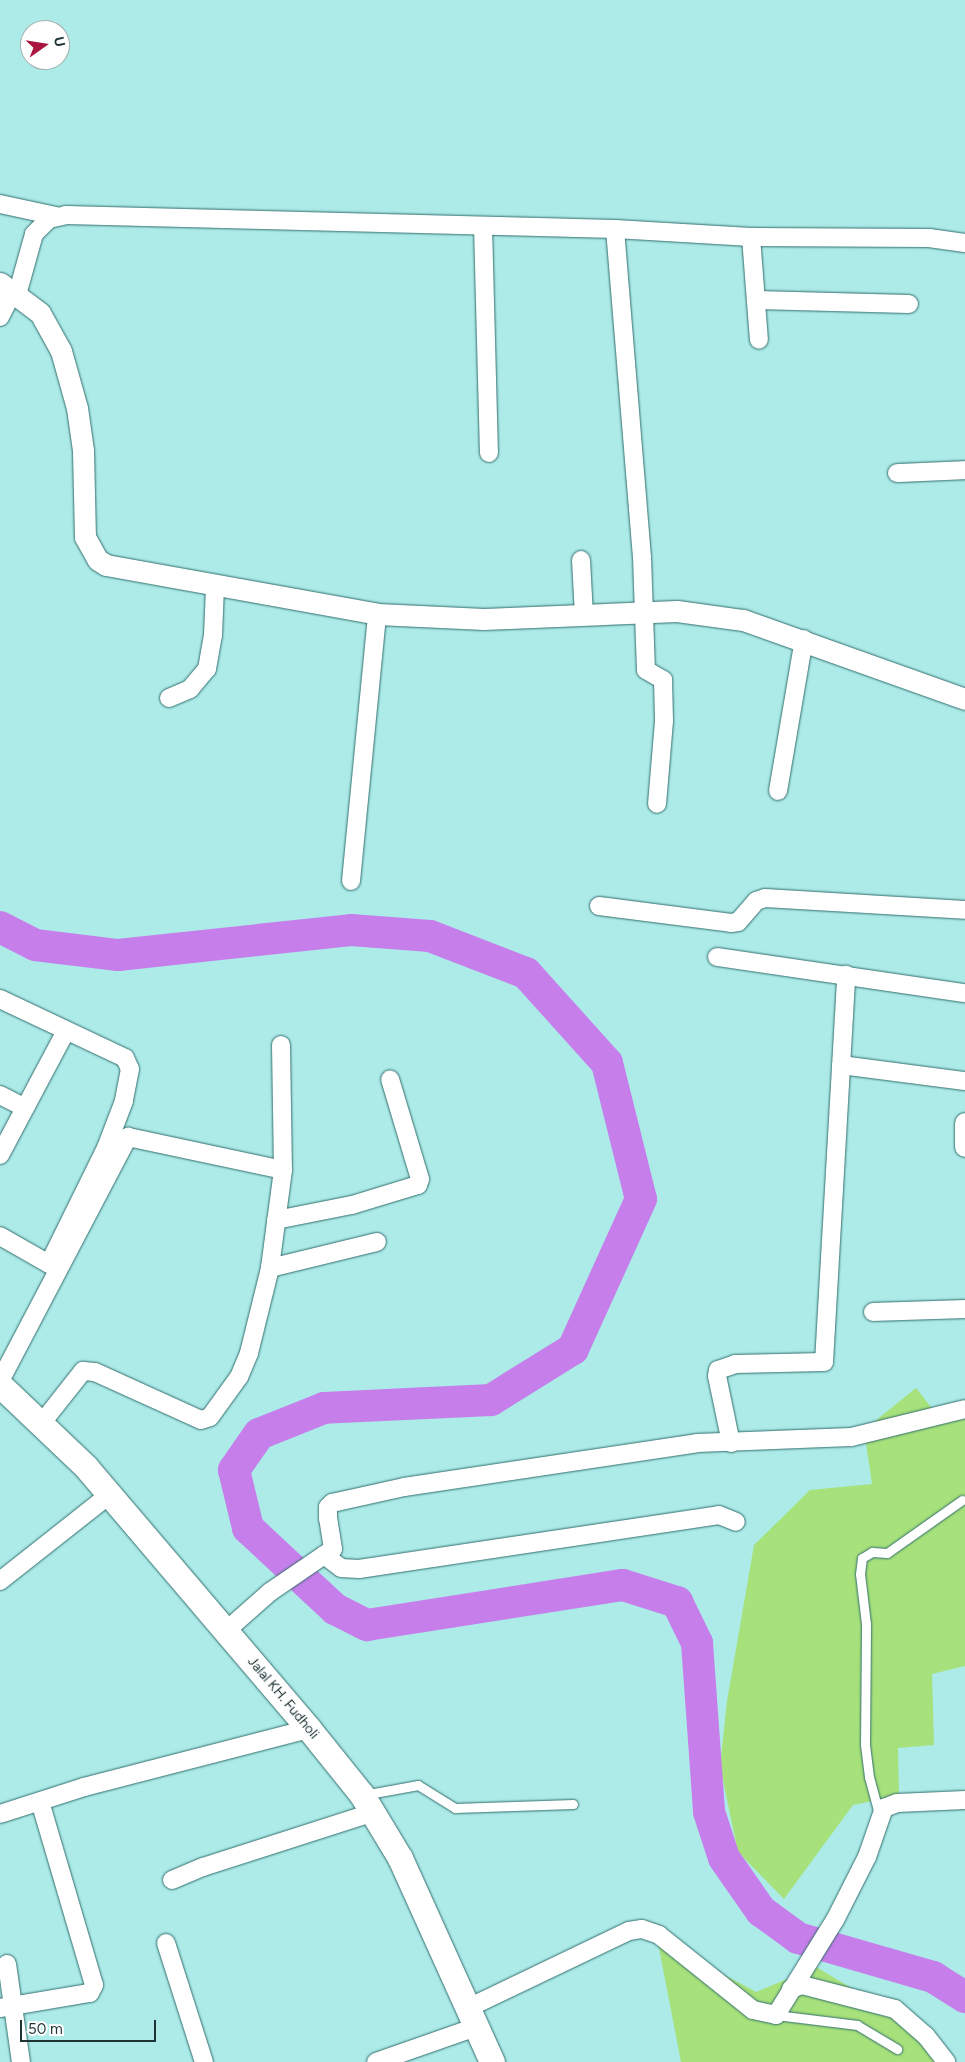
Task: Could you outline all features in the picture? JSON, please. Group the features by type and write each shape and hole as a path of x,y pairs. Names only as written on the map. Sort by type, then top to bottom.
{"main road":[{"name":"Jalal KH. Fudholi","path":"0,1383 109,1495 226,1630 368,1803 400,1858 492,2062"}],"street":[{"path":"0,204 56,216 615,229 751,237 930,238 965,243"},
{"path":"0,317 34,234 40,226 56,216"},
{"path":"483,226 489,452"},
{"path":"615,229 642,557 646,670 663,680 664,721 658,804"},
{"path":"751,237 759,340"},
{"path":"10,290 46,320 56,337 70,378 83,450 82,526 90,550 106,565 215,587 377,614 484,619 677,611 743,620 804,639 965,698"},
{"path":"756,300 909,304"},
{"path":"898,473 965,470"},
{"path":"581,560 584,615"},
{"path":"169,698 190,689 207,669 215,587"},
{"path":"351,881 377,614"},
{"path":"778,792 804,639"},
{"path":"599,906 732,923 738,922 756,901 765,898 965,910"},
{"path":"717,957 965,993"},
{"path":"731,1442 716,1376 718,1370 735,1364 824,1362 846,975"},
{"path":"0,999 125,1058 130,1063 124,1101 106,1148 48,1264 0,1236"},
{"path":"0,1154 66,1031"},
{"path":"41,1424 83,1371 95,1372 201,1420 210,1417 239,1377 249,1353 270,1268 283,1170 281,1045"},
{"path":"841,1065 965,1081"},
{"path":"276,1220 352,1205 418,1185 420,1180 390,1079"},
{"path":"0,1095 24,1108"},
{"path":"965,1123 965,1146"},
{"path":"0,1383 128,1137 283,1170"},
{"path":"270,1268 376,1242"},
{"path":"873,1312 965,1308"},
{"path":"226,1630 270,1592 333,1546 328,1520 328,1507 332,1503 423,1484 697,1443 852,1437 965,1409"},
{"path":"0,1581 109,1495"},
{"path":"317,1559 342,1568 359,1569 719,1515 736,1522"},
{"path":"0,1814 84,1787 309,1729"},
{"path":"376,2062 472,2017 629,1931 642,1929 659,1935 753,2010 776,2015 792,1986 825,1937 867,1858 879,1815 884,1808 897,1803 965,1800"},
{"path":"7,2006 90,1993 94,1985 40,1802"},
{"path":"172,1880 368,1803"},
{"path":"166,1942 204,2062"},
{"path":"7,1964 7,2006 21,2062"},
{"path":"792,1986 808,1986 895,2009 926,2036 946,2062"}],"lane":[{"path":"879,1815 869,1777 865,1744 866,1624 860,1574 862,1558 872,1552 887,1553 962,1500"},
{"path":"368,1803 418,1785 455,1808 573,1804"},
{"path":"776,2015 857,2024 897,2049"}],"green space":[{"path":"916,1388 942,1421 965,1416 965,1666 932,1674 934,1745 898,1748 899,1796 853,1805 784,1899 738,1852 720,1766 727,1701 754,1545 810,1490 872,1484 864,1430"},
{"path":"657,1938 756,1992 816,1967 931,2035 951,2062 681,2062"}],"waterway":[{"path":"0,927 35,945 118,955 351,930 430,936 526,973 607,1063 641,1199 573,1349 491,1400 324,1408 259,1434 234,1470 248,1528 335,1609 367,1625 623,1585 677,1602 697,1643 709,1812 724,1858 761,1911 798,1938 933,1977 965,1997"}]}
